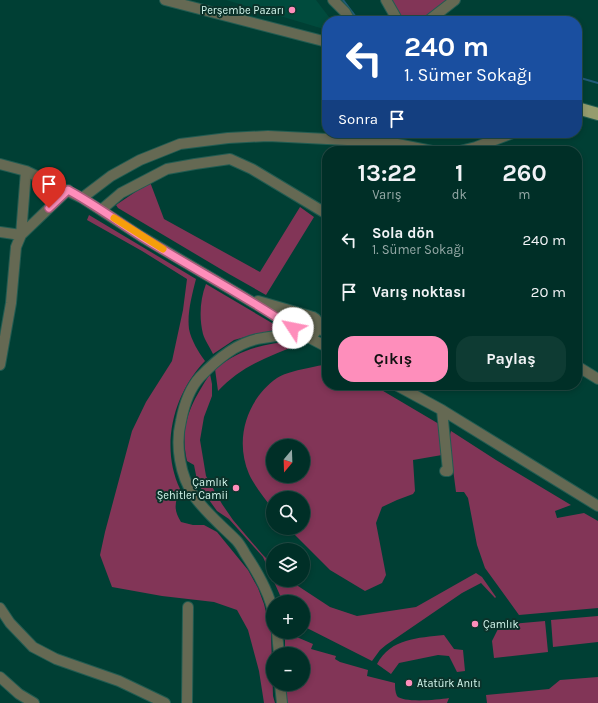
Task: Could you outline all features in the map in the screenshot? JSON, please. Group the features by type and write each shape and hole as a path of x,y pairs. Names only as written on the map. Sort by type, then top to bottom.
{"main road":[{"path":"582,110 598,114"}],"street":[{"path":"165,0 322,41"},
{"path":"333,0 347,16"},
{"path":"386,0 394,16"},
{"path":"434,16 455,0"},
{"path":"82,198 111,176 140,160 180,144 268,136 387,142 407,146"},
{"path":"479,146 500,138"},
{"path":"101,210 120,193 167,169 230,159 252,169 322,211"},
{"path":"0,164 26,171 68,190 142,237 243,296 322,345"},
{"path":"0,365 11,304 16,247 21,235 26,171"},
{"path":"21,235 68,190"},
{"path":"0,232 21,235"},
{"path":"243,296 311,316 322,326 309,336 294,334 253,340 242,344 214,362 195,382 185,403 179,429 179,451 182,470 193,496 222,528 237,541 259,574 267,595"},
{"path":"302,334 298,329 298,323 301,317 308,315 311,316"},
{"path":"582,369 598,379"},
{"path":"405,390 442,410 598,506"},
{"path":"442,410 448,471 445,471"},
{"path":"187,703 188,607"},
{"path":"0,608 10,624 33,647 56,659 119,681 165,703"},
{"path":"0,677 18,699 34,703"},
{"path":"281,691 282,703"}],"shaded area":[{"name":"Perşembe Pazarı","path":"226,0 316,0 328,16 322,16 322,29"},
{"path":"387,0 453,0 432,16 395,16"},
{"path":"150,182 164,219 260,272 300,207 314,217 266,295 118,208 116,205"},
{"path":"89,215 196,279 189,310 189,329 193,342 205,361 194,374 185,389 173,422 171,456 174,473 180,489 176,502 176,510 181,522 193,525 204,525 217,532 248,570 258,588 266,612 266,639 271,639 271,647 266,647 266,691 273,691 275,703 264,703 259,671 248,630 237,610 214,602 162,596 112,587 100,555 105,532 132,431 146,402 172,361 183,310 187,279 142,251 87,220"},
{"path":"206,284 277,326 276,330 234,340 213,354 204,337 201,322 201,302"},
{"path":"296,341 303,343 257,362 237,374 218,391 215,369 234,356 253,348"},
{"path":"322,365 322,390 381,390 439,424 442,455 413,460 415,491 413,494 382,507 376,523 386,575 382,583 365,591 330,570 310,550 310,543 303,543 295,535 310,535 310,491 266,491 266,500 249,474 243,447 243,434 246,421 251,408 258,397 277,378 294,371"},
{"path":"210,374 212,396 204,417 200,440 206,476 233,520 266,558 266,564 263,557 229,519 217,511 202,490 197,480 194,465 187,461 185,448 186,425 188,415 197,395"},
{"path":"451,431 571,505 555,511 557,518 584,513 598,521 598,608 519,615 485,568 477,545 468,498 464,492 456,492 449,438"},
{"path":"476,573 482,577 496,597 495,598 481,583 462,593 386,645 380,650 372,661 310,630 310,595 280,595 276,587 300,587 330,607 357,616 416,607"},
{"path":"598,616 598,642 553,647 551,620"},
{"path":"545,621 548,652 494,658 492,641 500,625"},
{"path":"444,635 454,649 463,650 465,671 457,672 449,656 438,655 399,663 391,674 377,664 383,655 397,644 425,637"},
{"path":"285,639 301,639 313,644 311,649 336,656 335,659 340,662 368,670 367,676 395,683 397,696 406,700 437,700 449,698 447,703 287,703 286,691 310,691 310,647 285,647"},
{"path":"598,677 598,703 487,703 486,695 549,689 560,680"}],"waterway":[{"path":"343,0 355,16"},
{"path":"582,78 598,83"}],"slow traffic":[{"path":"114,218 163,249"}],"place":[{"name":"Perşembe Pazarı","path":"292,10"},
{"name":"Çamlık Şehitler Camii","path":"236,488"},
{"name":"Çamlık","path":"475,624"},
{"name":"Atatürk Anıtı","path":"409,683"}],"route":[{"path":"49,208 68,190 142,237 269,312 293,328"}]}
